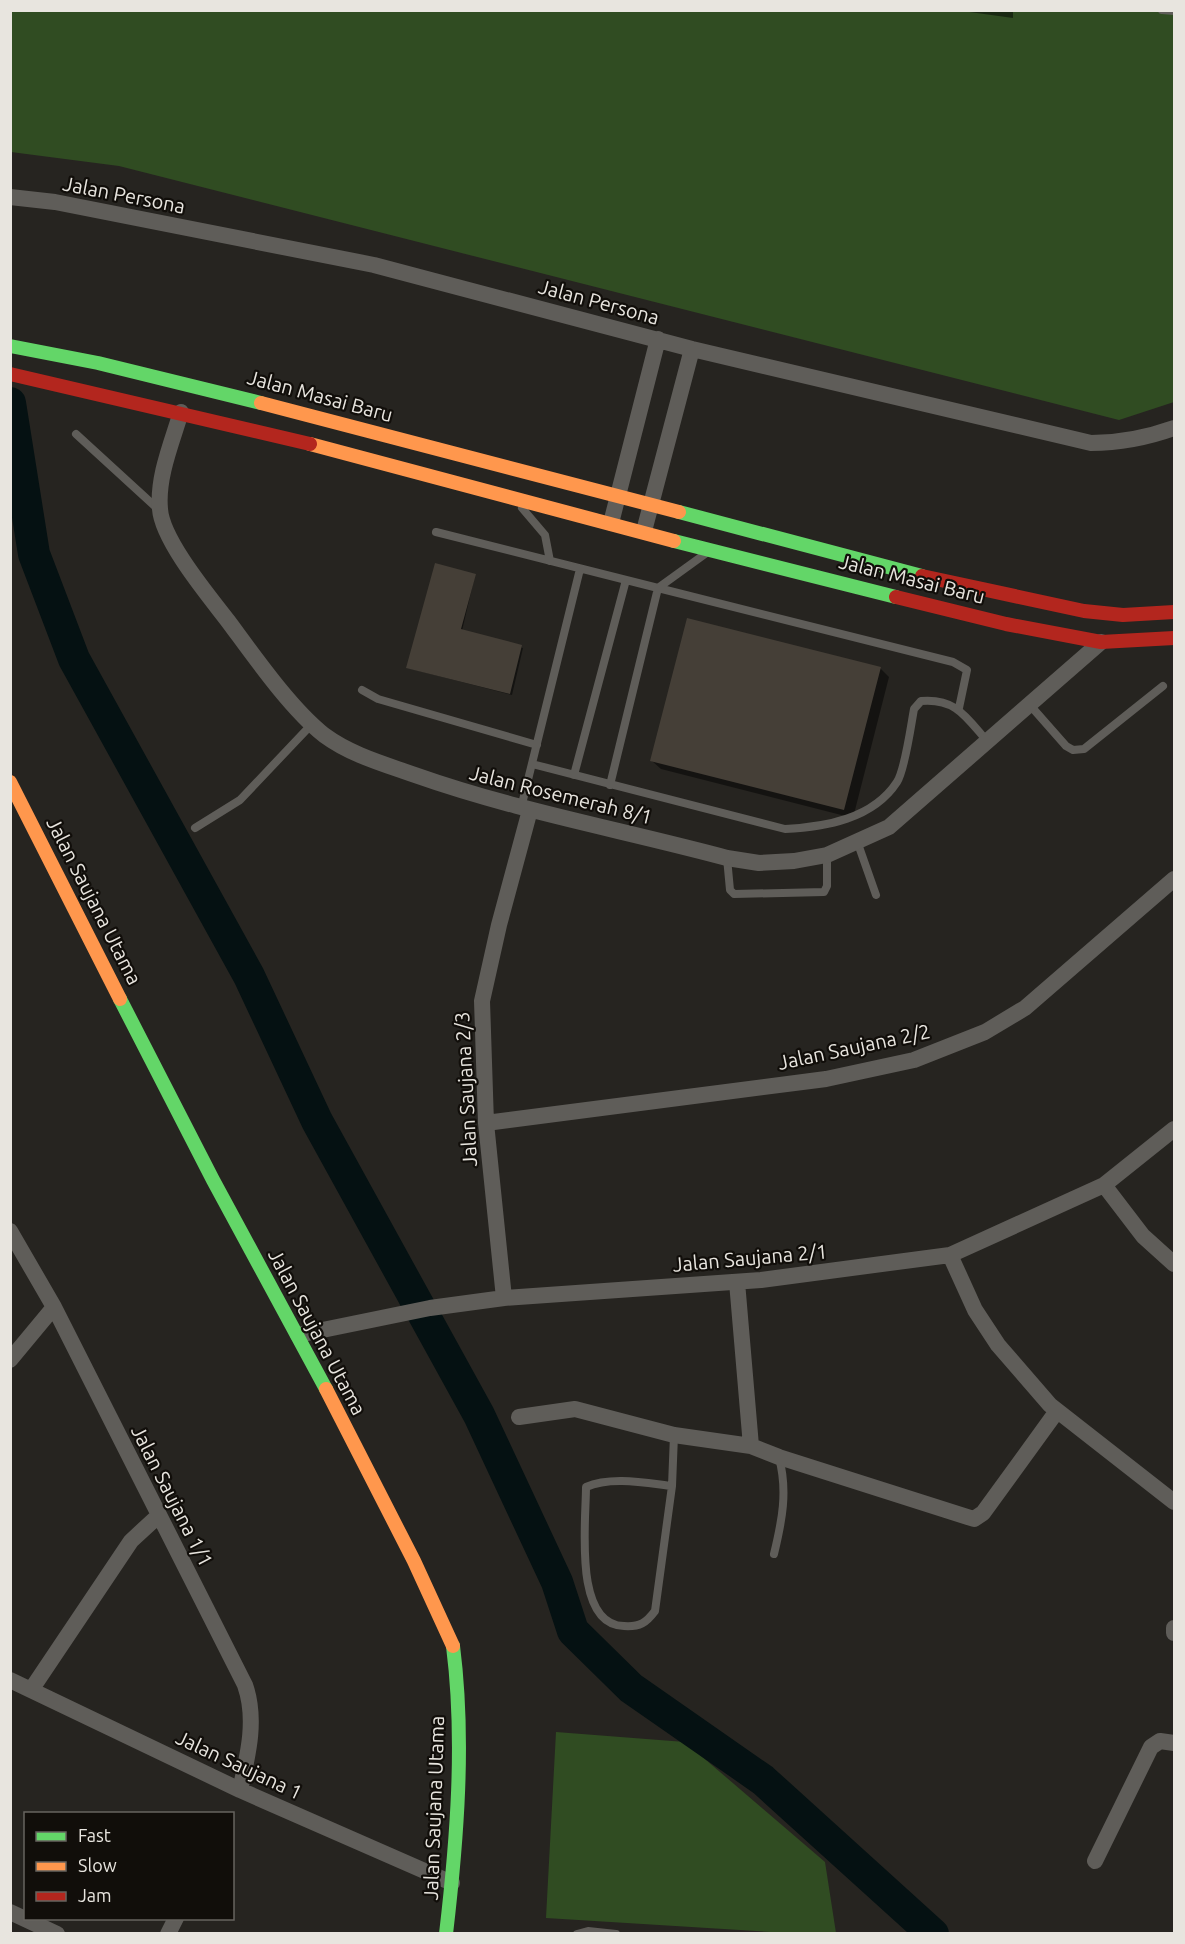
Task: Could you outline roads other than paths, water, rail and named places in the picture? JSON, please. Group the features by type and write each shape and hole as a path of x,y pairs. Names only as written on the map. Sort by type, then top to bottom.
{"main road":[{"name":"Jalan Masai Baru","path":"10,346 160,378 651,506 1021,599 1123,615 1174,612"},
{"name":"Jalan Masai Baru","path":"10,374 181,412 710,550 1006,624 1101,642 1174,638"},
{"path":"160,378 174,390 181,412"},
{"name":"Jalan Saujana Utama","path":"10,782 213,1180 297,1335 414,1561 453,1645 458,1686 441,1878 446,1934"}],"street":[{"name":"Jalan Persona","path":"12,197 55,202 374,265 692,349 1091,443 1127,442 1174,428"},
{"path":"611,523 658,339"},
{"path":"644,531 692,349"},
{"path":"159,511 165,470 181,412"},
{"name":"Jalan Rosemerah 8/1","path":"159,511 191,573 253,655 312,724 355,754 477,797 727,858 759,863 794,861 827,855 889,827 1101,642"},
{"name":"Jalan Saujana 2/3","path":"504,1298 486,1123 482,1049 483,993 525,809"},
{"name":"Jalan Saujana 2/2","path":"486,1123 826,1079 914,1060 935,1053 985,1032 1025,1008 1174,879"},
{"name":"Jalan Saujana 2/1","path":"297,1335 430,1308 504,1298 737,1282 950,1255 1104,1185 1174,1129"},
{"path":"1104,1185 1143,1236 1174,1264"},
{"name":"Jalan Saujana 1/1","path":"10,1231 54,1307 245,1684 252,1704 253,1718 243,1777"},
{"path":"950,1255 975,1310 998,1345 1058,1411 1174,1502"},
{"path":"737,1282 751,1446"},
{"path":"10,1360 54,1307"},
{"path":"519,1417 575,1409 674,1435 751,1446 974,1519 983,1513 1058,1411"},
{"path":"31,1690 130,1541 158,1516"},
{"path":"1174,1628 1174,1634"},
{"name":"Jalan Saujana 1","path":"10,1680 243,1777 441,1878"},
{"path":"1095,1861 1151,1747 1160,1742 1174,1743"},
{"path":"10,1912 24,1919"},
{"path":"27,1920 57,1934"},
{"path":"168,1934 175,1920"}],"lane":[{"path":"1162,10 1174,11"},
{"path":"76,434 159,511"},
{"path":"510,496 538,523 548,543 550,561"},
{"path":"436,532 953,662 967,670 959,708"},
{"path":"610,785 658,588 710,550"},
{"path":"525,809 532,764 580,569"},
{"path":"574,775 626,580"},
{"path":"1029,704 1066,746 1073,750 1084,749 1163,686"},
{"path":"362,690 378,699 537,745"},
{"path":"532,764 785,829 820,827 854,816 879,801 898,781 914,709 921,701 931,700 959,708 987,741"},
{"path":"195,828 240,800 312,724"},
{"path":"856,841 876,895"},
{"path":"727,858 730,890 734,894 824,892 827,886 827,855"},
{"path":"672,1486 646,1483 597,1483 586,1488 585,1567 587,1585 600,1616 614,1626 634,1627 646,1623 655,1611 672,1486 674,1435"},
{"path":"774,1554 785,1500 784,1476 779,1457"},
{"path":"577,1934 588,1931 616,1934"}],"waterway":[{"path":"10,403 34,554 74,659 249,976 317,1121 479,1415 557,1582 573,1631 631,1688 763,1780 933,1934"}]}
